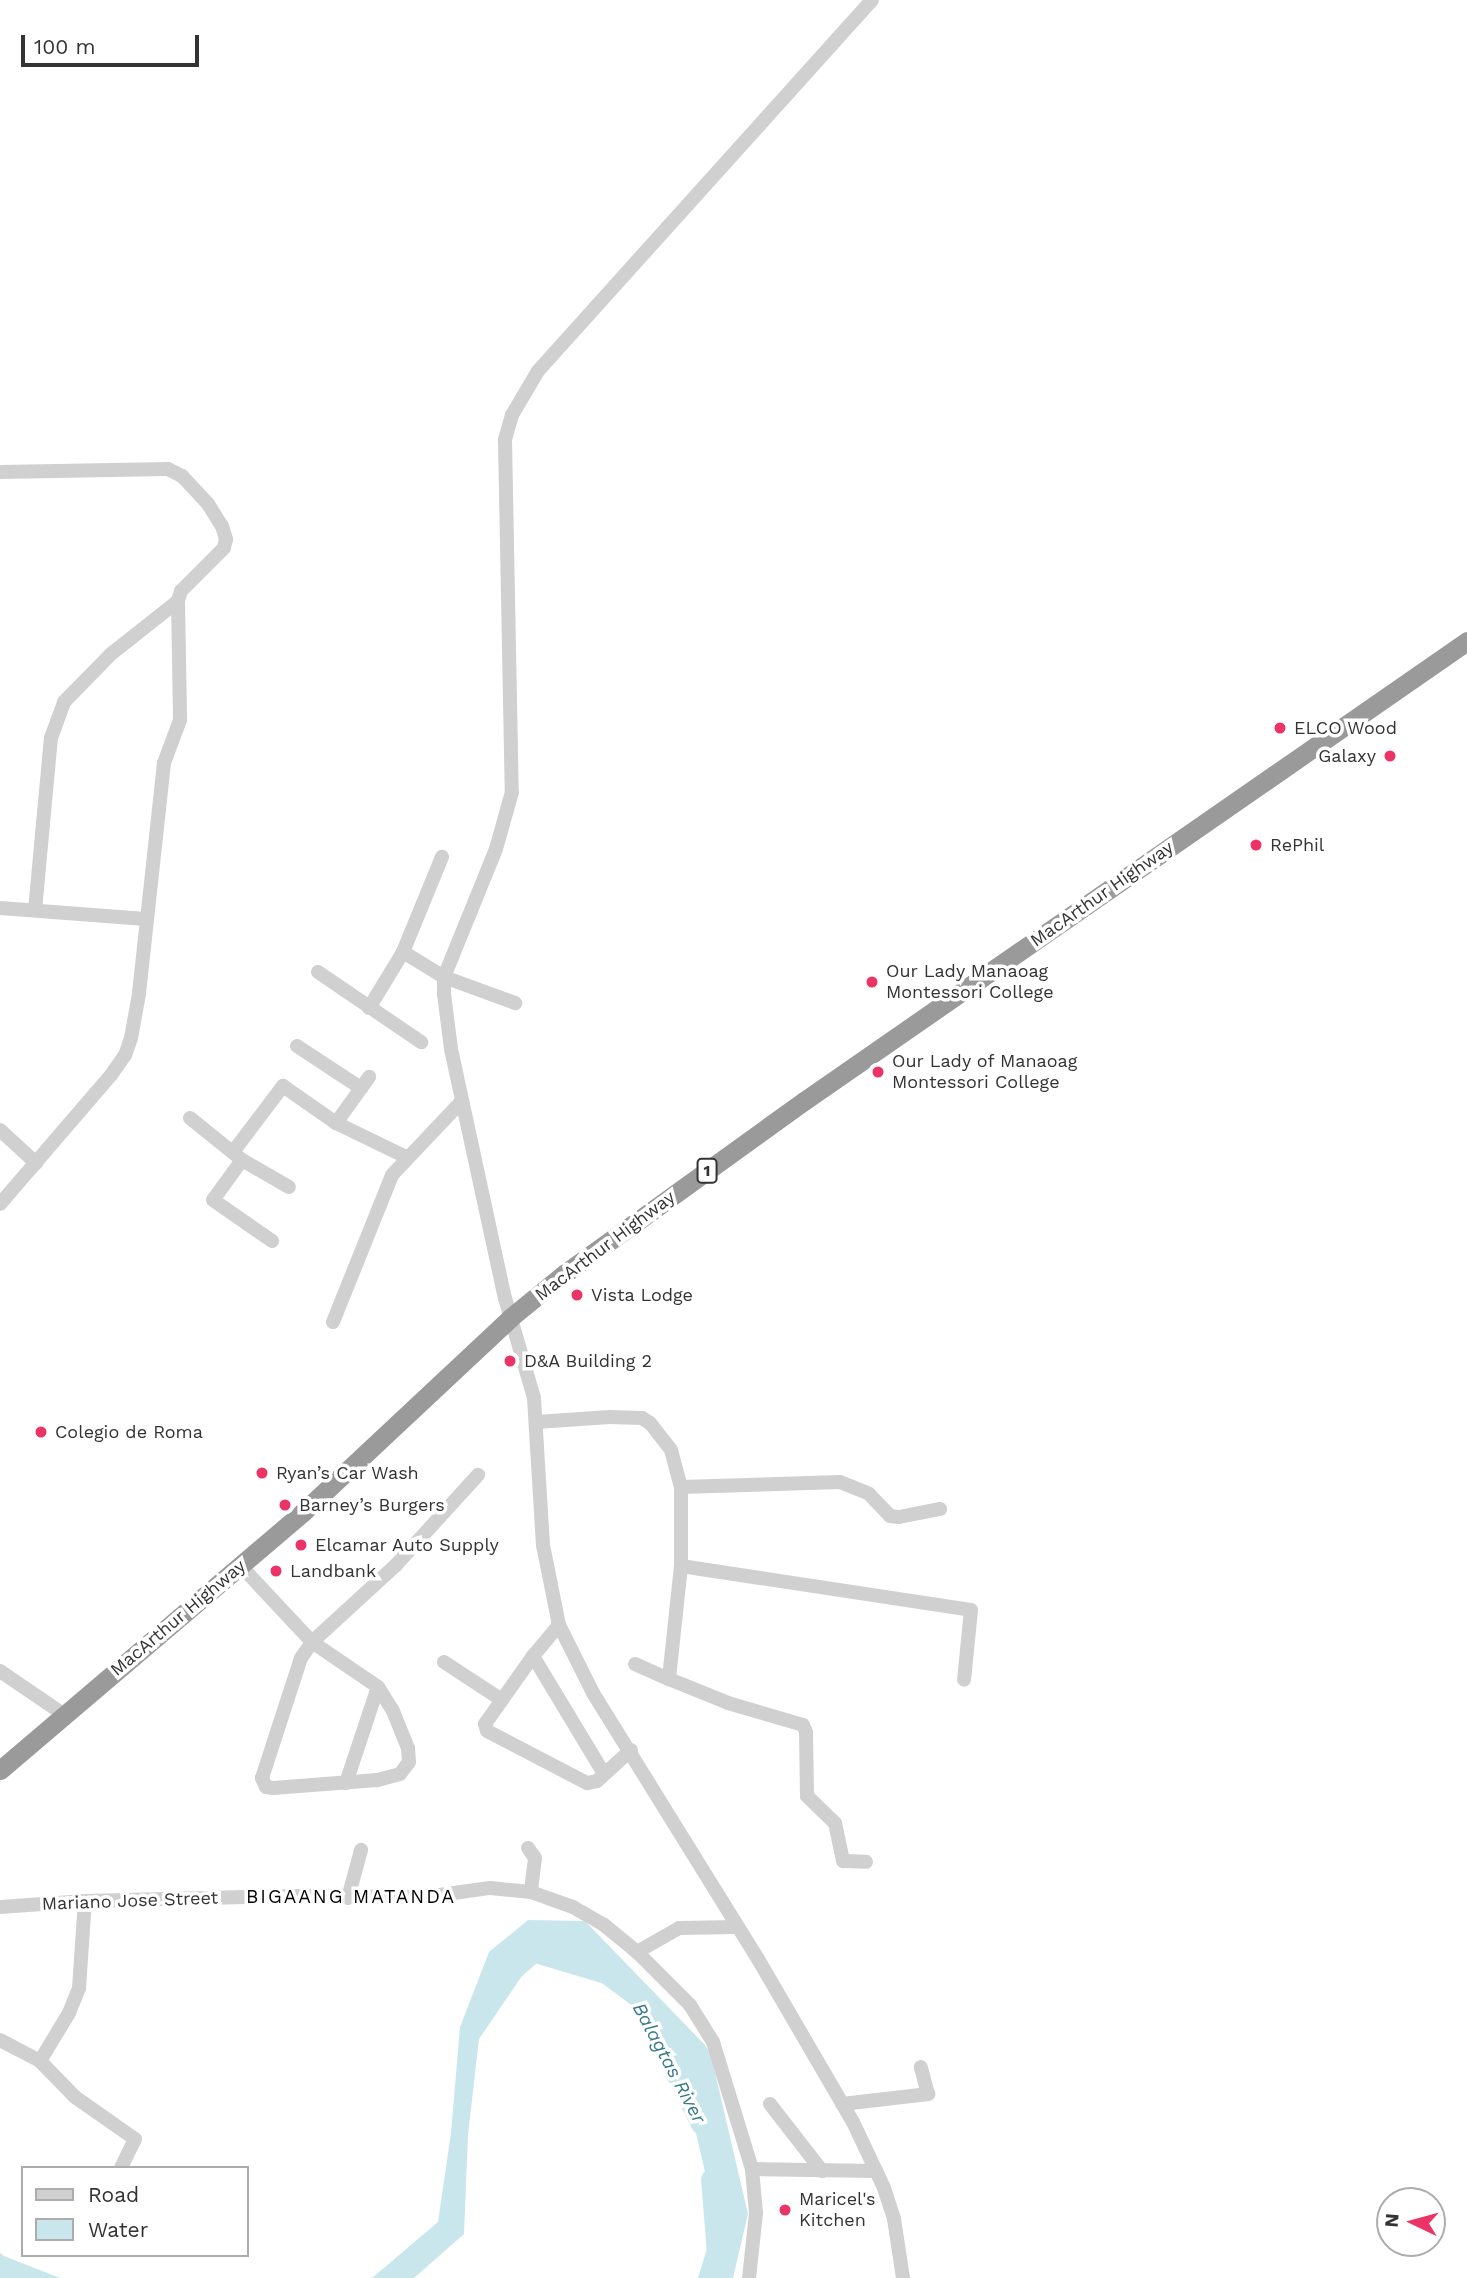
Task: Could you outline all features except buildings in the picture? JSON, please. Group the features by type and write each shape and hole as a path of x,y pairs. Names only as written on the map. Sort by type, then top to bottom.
{"highway":[{"name":"MacArthur Highway","path":"0,1770 241,1566 510,1318 564,1274 803,1101 1467,640"}],"street":[{"path":"872,0 538,371 512,415 505,440 512,792 496,849 444,977 446,1023 462,1101 510,1318 530,1380 536,1422 543,1545 559,1625 593,1692 631,1749 842,2104 876,2171 894,2218 903,2278"},
{"path":"0,472 156,467 182,476 208,504 222,526 226,539 225,548 181,591 178,601 180,720 164,763 139,994 125,1055 0,1204"},
{"path":"35,910 51,738 64,702 111,653 178,601"},
{"path":"369,1008 403,952 442,857"},
{"path":"0,908 146,919"},
{"path":"403,952 444,977 515,1003"},
{"path":"318,972 421,1042"},
{"path":"297,1046 365,1082 336,1123"},
{"path":"272,1241 213,1200 237,1156 283,1086 336,1123 405,1157"},
{"path":"333,1322 383,1194 405,1157 462,1101"},
{"path":"190,1118 237,1156 289,1188"},
{"path":"0,1130 36,1163"},
{"path":"536,1422 610,1417 642,1418 650,1423 671,1450 681,1487 681,1566 669,1679"},
{"path":"241,1566 312,1642 377,1687 404,1736 409,1762 400,1774 389,1778 346,1783 273,1788 263,1784 263,1774 301,1658 312,1642 396,1564 478,1475"},
{"path":"681,1487 841,1482 869,1494 890,1516 899,1517 940,1509"},
{"path":"681,1566 971,1610 964,1680"},
{"path":"559,1625 533,1656 485,1724 487,1731 587,1783 597,1781 603,1772 631,1749"},
{"path":"533,1656 603,1772"},
{"path":"444,1662 502,1700"},
{"path":"635,1664 737,1706 803,1725 807,1732 807,1796 835,1824 843,1861 866,1862"},
{"path":"0,1671 63,1714"},
{"path":"346,1783 377,1687"},
{"path":"528,1848 535,1858 531,1892"},
{"path":"348,1898 360,1850"},
{"name":"Mariano Jose Street","path":"0,1907 85,1901 425,1897 491,1888 531,1892 593,1917 638,1952 690,2005 713,2042 752,2169 756,2213 749,2278"},
{"path":"40,2061 69,2013 79,1988 85,1901"},
{"path":"638,1952 679,1928 737,1927"},
{"path":"0,2040 40,2061 75,2097 135,2139 122,2166"},
{"path":"842,2104 928,2094 921,2067"},
{"path":"770,2104 822,2171"},
{"path":"752,2169 876,2171"}],"water":[{"path":"528,1920 585,1921 705,2045 711,2055 748,2214 733,2278 698,2278 716,2219 680,2065 638,2010 571,1960 542,1959 522,1976 479,2039 468,2135 464,2234 414,2278 372,2278 438,2222 451,2133 460,2027 489,1952"},
{"path":"0,2253 4,2256 60,2278 0,2278"}],"waterway":[{"name":"Balagtas River","path":"535,1952 602,1972"},
{"name":"Balagtas River","path":"644,2009 701,2124"},
{"name":"Balagtas River","path":"711,2179 718,2264 714,2278"}],"place":[{"name":"ELCO Wood","path":"1280,728"},
{"name":"Galaxy","path":"1390,756"},
{"name":"RePhil","path":"1256,845"},
{"name":"Our Lady Manaoag Montessori College","path":"872,982"},
{"name":"Our Lady of Manaoag Montessori College","path":"878,1072"},
{"name":"Vista Lodge","path":"577,1295"},
{"name":"D&A Building 2","path":"510,1361"},
{"name":"Colegio de Roma","path":"41,1432"},
{"name":"Ryan’s Car Wash","path":"262,1473"},
{"name":"Barney’s Burgers","path":"285,1505"},
{"name":"Elcamar Auto Supply","path":"301,1545"},
{"name":"Landbank","path":"276,1571"},
{"name":"Maricel's Kitchen","path":"785,2210"}],"district":[{"name":"BIGAANG MATANDA","path":"351,1897"}]}
